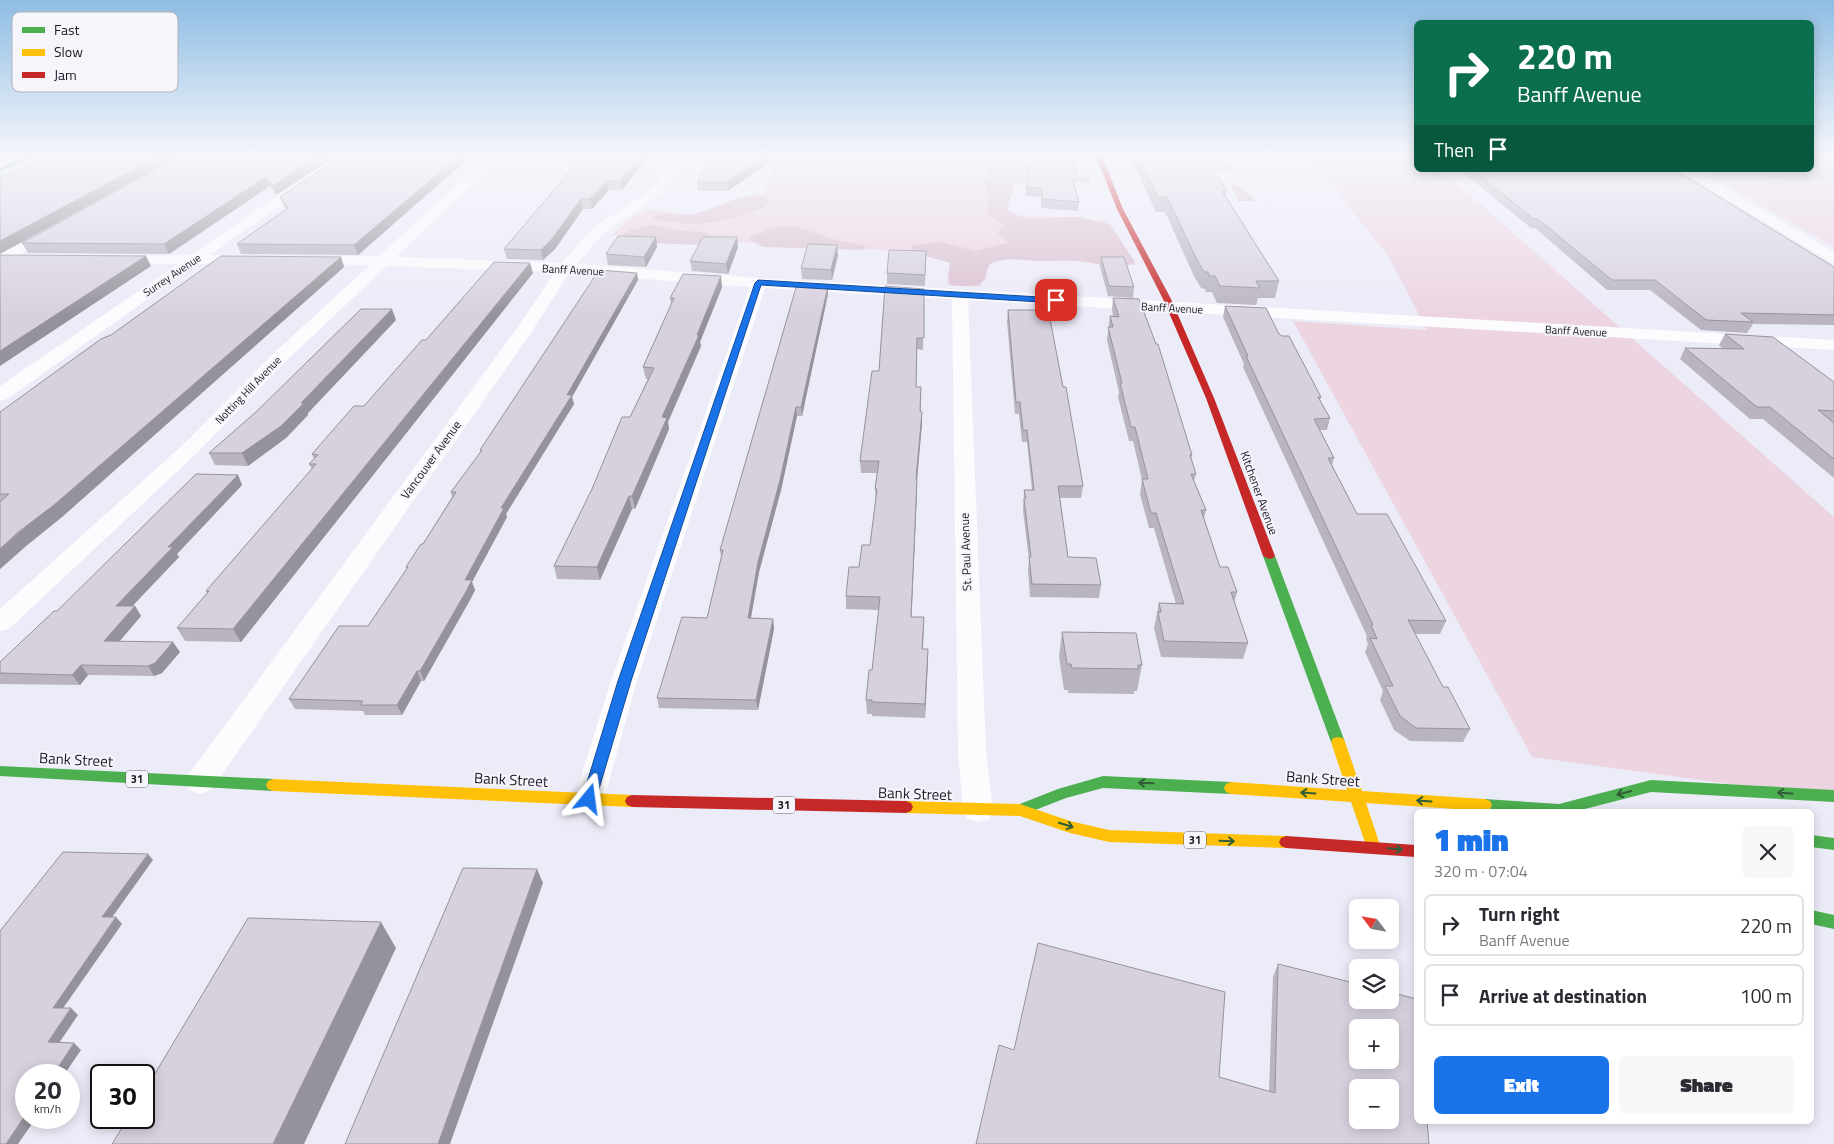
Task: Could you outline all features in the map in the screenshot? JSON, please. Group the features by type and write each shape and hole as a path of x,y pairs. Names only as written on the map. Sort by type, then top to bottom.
{"main road":[{"name":"Kitchener Avenue","path":"1120,209 1170,308 1210,398 1357,796 1374,848"},
{"name":"Bank Street","path":"0,771 589,799 1020,810 1070,827 1109,836 1318,843 1414,851"},
{"name":"Bank Street","path":"1020,810 1063,793 1103,782 1157,783 1536,809"},
{"name":"Bank Street","path":"1571,809 1651,786 1834,796"},
{"path":"1814,841 1834,844"},
{"path":"1814,918 1834,922"}],"street":[{"name":"Surrey Avenue","path":"0,395 116,312 267,209"},
{"name":"Notting Hill Avenue","path":"0,623 192,448 279,358 439,209"},
{"name":"Vancouver Avenue","path":"200,782 525,329 565,268 602,228 632,209"},
{"path":"1751,209 1834,258"},
{"path":"1,259 62,226"},
{"path":"1,259 32,259"},
{"path":"100,259 265,260"},
{"name":"Banff Avenue","path":"295,260 384,261 565,268 758,283 1170,308 1834,345"},
{"path":"589,799 624,681 758,283"},
{"name":"St. Paul Avenue","path":"960,294 972,751 978,810"}],"shaded area":[{"path":"645,209 692,215 734,209 996,209 997,214 1106,220 1136,265 983,255 981,287 947,285 953,254 612,235 627,221"},
{"path":"709,209 758,209 744,215 692,224 653,220 652,217 702,212"},
{"path":"988,209 1008,209 1024,218 1079,217 1110,224 1135,262 1122,266 1107,266 1078,261 1005,260 994,262 990,265 982,282 977,285 967,286 951,285 948,277 950,263 912,252 911,247 913,245 942,242 975,251 1007,243 997,233 1005,225 988,214"},
{"path":"1350,209 1486,209 1834,517 1834,798 1532,757 1293,321 1427,330 1389,257"},
{"path":"1769,209 1834,209 1834,247"},
{"path":"654,225 680,231 702,232 715,237 703,245 622,242 623,234 631,230"},
{"path":"783,226 800,228 866,246 863,250 763,247 750,240 752,236"}],"building":[{"path":"0,209 59,209 0,241"},
{"path":"83,209 217,209 164,244 22,243"},
{"path":"286,209 396,209 354,245 237,244"},
{"path":"538,209 573,209 552,239 541,250 504,249"},
{"path":"1173,209 1234,209 1279,281 1256,281 1260,288 1220,286 1215,276 1209,276 1208,272 1204,272"},
{"path":"1522,209 1740,209 1834,267 1834,315 1741,313 1753,322 1706,320 1655,280 1612,280 1538,219 1534,219"},
{"path":"618,236 656,237 644,257 606,254"},
{"path":"703,237 737,237 726,264 690,261"},
{"path":"808,244 837,245 831,270 801,268"},
{"path":"889,250 926,251 925,275 887,273"},
{"path":"0,255 146,256 0,351"},
{"path":"221,256 341,257 54,505 17,533 0,549 0,502 9,494 0,494 0,412"},
{"path":"1101,257 1124,257 1134,287 1109,286"},
{"path":"494,262 530,263 233,629 177,628 209,591 206,591 316,464 309,464 318,455 312,454 354,406 364,406 422,340 426,340"},
{"path":"599,270 637,273 567,395 572,395 501,508 504,508 465,580 472,580 467,590 420,671 417,671 397,705 360,705 363,701 289,699 339,626 368,626 456,492 451,492 482,450 480,450"},
{"path":"683,274 721,276 697,335 699,335 662,417 667,418 597,567 554,566 592,489 622,417 630,417 654,368 643,367 674,298 670,298"},
{"path":"797,284 828,286 801,407 796,407 780,480 758,562 748,618 773,619 756,700 657,698 682,617 707,618 723,550 720,550"},
{"path":"885,286 924,289 924,338 917,338 916,387 921,387 920,411 922,412 916,479 911,617 924,617 922,649 928,649 925,704 872,702 872,700 866,700 869,670 872,670 880,597 846,596 849,567 859,567 862,545 870,545 879,461 860,461 872,371 879,371"},
{"path":"1113,298 1139,299 1156,344 1158,344 1192,455 1190,455 1196,474 1191,474 1206,510 1201,510 1220,567 1228,567 1237,592 1231,592 1248,643 1164,641 1158,612 1161,612 1159,603 1184,604 1156,513 1151,513 1142,479 1148,479 1135,427 1131,427 1108,327 1113,327 1110,316 1119,317"},
{"path":"1225,306 1266,308 1279,334 1289,336 1330,418 1314,419 1334,458 1328,458 1357,514 1387,514 1446,621 1408,620 1443,687 1448,687 1470,729 1416,728 1400,716 1385,686 1393,686 1370,638 1377,639 1371,625 1373,625 1246,356 1248,356"},
{"path":"361,309 392,309 281,426 242,453 209,453 257,411"},
{"path":"1008,310 1043,310 1045,319 1050,319 1063,387 1066,387 1083,486 1058,486 1068,557 1096,558 1101,585 1032,584 1024,490 1034,490 1027,430 1023,430 1020,402 1016,402"},
{"path":"1725,334 1773,337 1834,382 1834,411 1818,410 1834,423 1834,459 1770,407 1757,407 1685,348 1744,349"},
{"path":"196,474 238,475 168,547 173,547 116,606 135,606 104,641 173,642 155,663 148,666 81,665 72,675 0,673 0,662 54,611 57,611"},
{"path":"1062,632 1136,633 1142,665 1138,665 1138,669 1072,668 1071,664 1067,664"},
{"path":"63,852 148,854 102,917 116,917 53,1008 71,1008 48,1042 74,1043 60,1064 15,1064 16,1129 6,1144 0,1144 0,931"},
{"path":"463,868 537,869 438,1144 345,1144"},
{"path":"248,918 381,922 273,1144 112,1144 121,1129 155,1129 155,1074"},
{"path":"1038,943 1225,992 1219,1077 1275,1093 1278,964 1349,982 1349,1009 1399,1009 1399,994 1414,998 1414,1124 1427,1124 1429,1144 976,1144 999,1045 1014,1050"}],"traffic: fast":[{"path":"1269,556 1338,742"},
{"path":"0,771 273,785"},
{"path":"1020,810 1063,793 1103,782 1231,788"},
{"path":"1564,809 1651,786 1834,796"},
{"path":"1485,805 1541,809"},
{"path":"1814,841 1834,844"},
{"path":"1814,918 1834,922"}],"traffic: slow":[{"path":"1338,742 1374,848"},
{"path":"273,785 632,801"},
{"path":"1231,788 1485,805"},
{"path":"906,807 1020,810 1070,827 1109,836 1286,842"}],"traffic: jam":[{"path":"1120,209 1167,299 1210,398 1269,556"},
{"path":"632,801 906,807"},
{"path":"1286,842 1414,851"}],"route":[{"path":"589,799 624,681 758,283 1056,300"}]}
